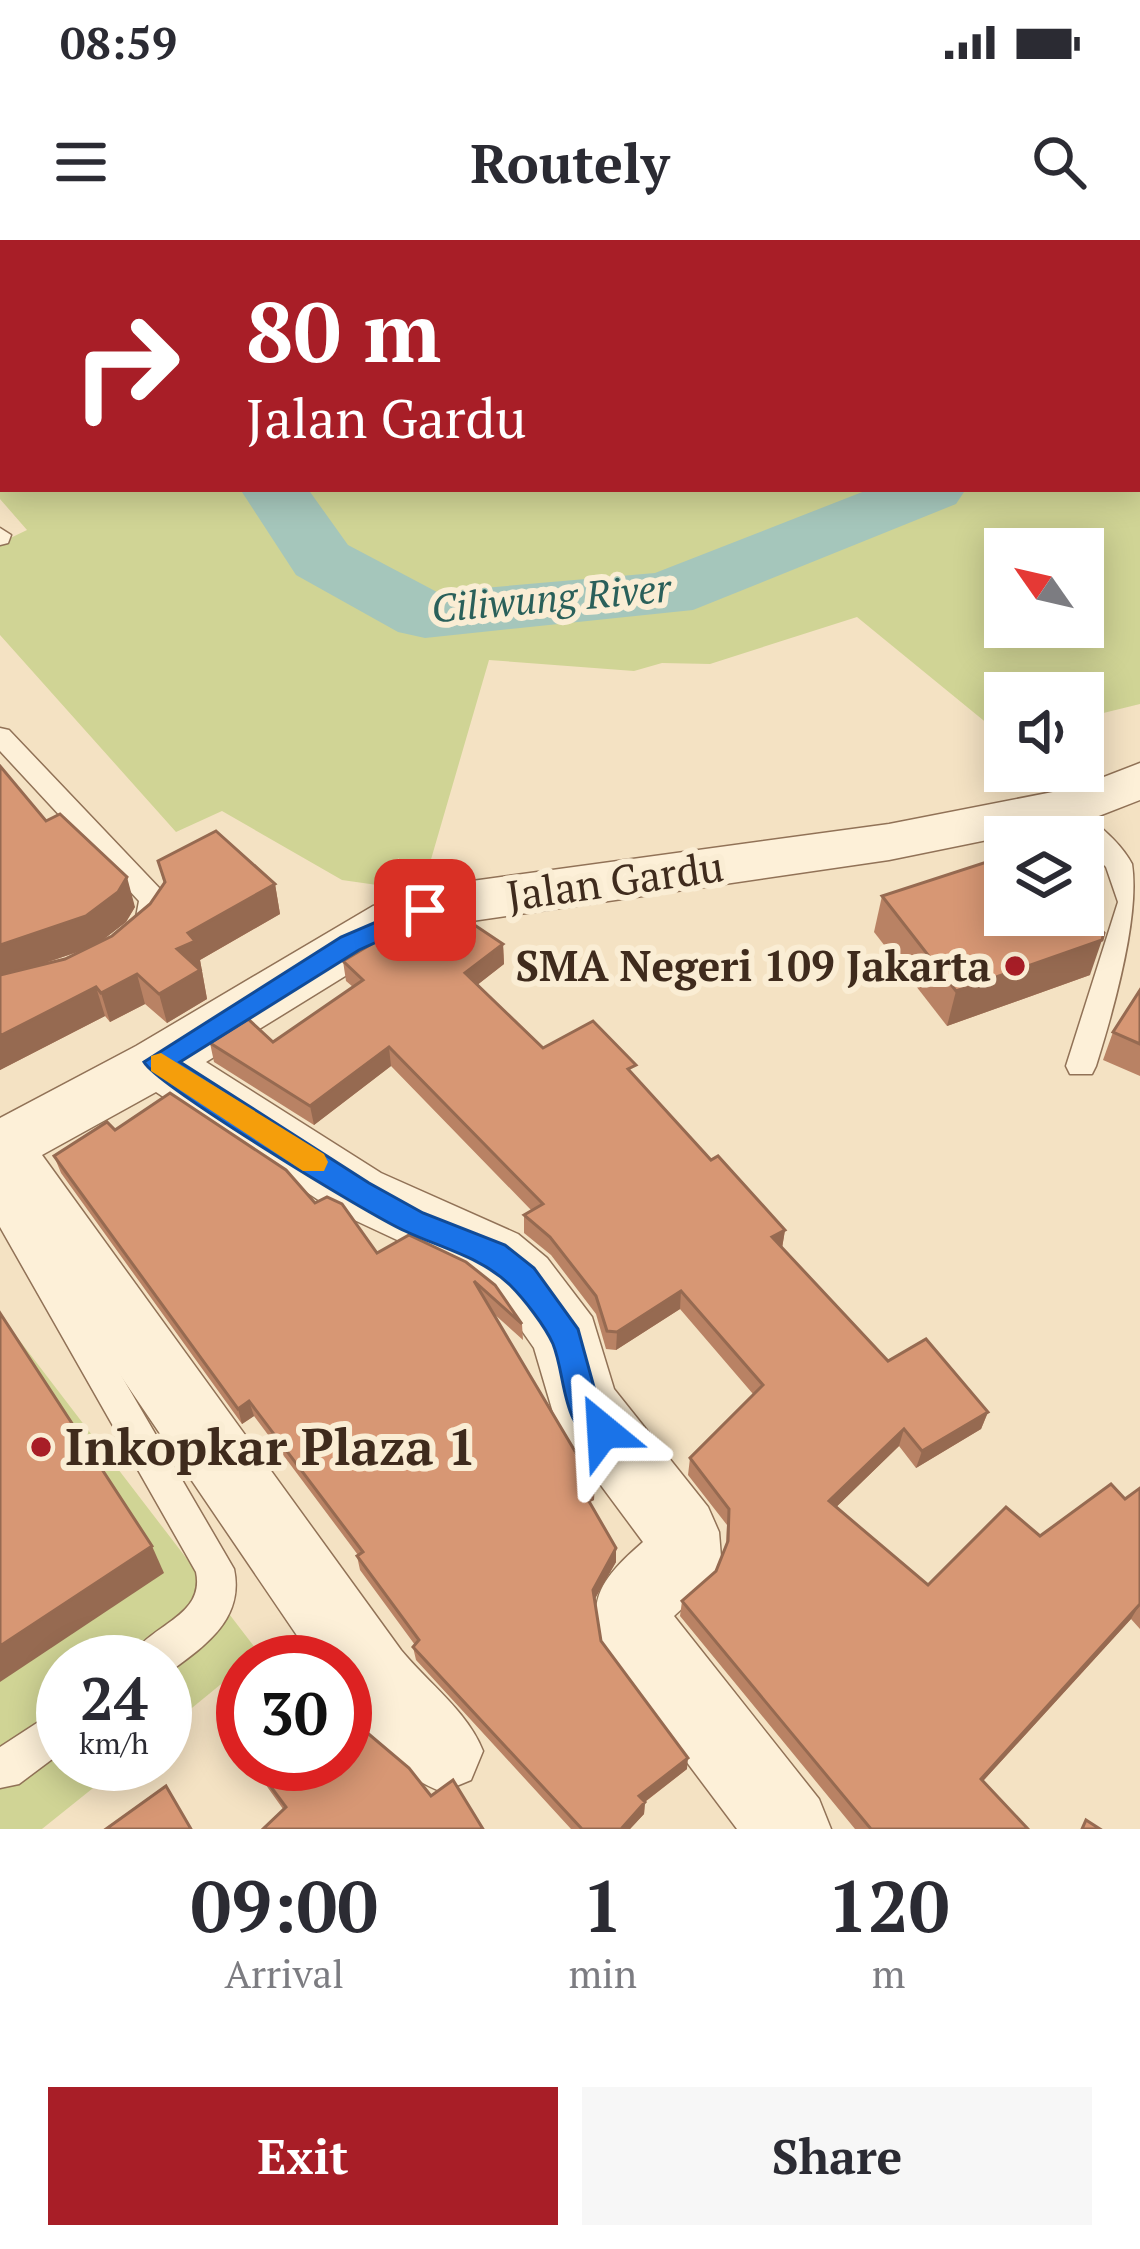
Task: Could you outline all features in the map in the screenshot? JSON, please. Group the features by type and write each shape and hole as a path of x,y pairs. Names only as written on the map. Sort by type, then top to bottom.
{"street":[{"name":"Jalan Gardu","path":"1,1148 158,1062 350,944 425,910 890,842 1063,808 1140,780"},
{"path":"158,1062 358,1192 412,1221 494,1254 523,1278 567,1338 582,1403 681,1532 683,1557 635,1599 633,1626 788,1829"},
{"path":"1,1148 373,1678 407,1721 442,1751"}],"lane":[{"path":"0,736 152,899 150,921 106,955"},
{"path":"1063,808 1118,863 1132,902 1081,1066"},
{"path":"0,1197 186,1521 216,1562 222,1584 219,1598 201,1624 186,1635"},
{"path":"4,1769 36,1746"}],"green space":[{"path":"0,492 1140,492 1140,704 1104,713 1104,672 984,672 984,721 857,617 710,664 662,663 634,671 489,660 425,880 398,858 391,887 342,880 222,811 176,832 0,635 0,543 27,530 0,499"},
{"path":"0,1315 245,1635 216,1635 216,1688 192,1708 192,1635 36,1635 36,1791 89,1791 42,1829 0,1829"}],"building":[{"path":"0,766 46,821 60,814 127,877 118,892 86,916 0,945"},
{"path":"216,831 275,884 188,933 195,941 177,949 200,970 159,994 137,974 101,993 96,987 0,1036 0,975 65,959 112,936 150,904 165,882 158,861"},
{"path":"984,863 984,936 1103,936 956,991 882,896"},
{"path":"452,910 503,944 465,973 543,1048 593,1021 636,1065 628,1069 711,1160 718,1156 785,1230 772,1237 888,1361 926,1339 988,1412 922,1451 904,1429 829,1501 928,1585 1006,1507 1040,1536 1111,1484 1125,1499 1140,1488 1140,1604 981,1779 1028,1829 871,1829 682,1601 716,1571 728,1541 729,1509 690,1458 763,1385 681,1291 617,1332 607,1331 596,1296 550,1237 524,1215 543,1204 389,1047 310,1106 210,1043 248,1019 273,1042 363,980 343,961 380,939 390,948 436,914"},
{"path":"1140,990 1140,1044 1113,1032"},
{"path":"170,1093 286,1170 315,1203 327,1197 342,1204 377,1253 409,1235 466,1262 495,1285 522,1324 474,1281 595,1485 583,1491 616,1548 593,1590 601,1641 688,1758 639,1796 645,1802 621,1829 582,1829 413,1647 419,1640 357,1556 363,1552 249,1401 238,1409 54,1156 107,1122 115,1130"},
{"name":"Inkopkar Plaza 1","path":"0,1313 152,1546 0,1646"},
{"path":"372,1737 409,1768 431,1796 453,1780 483,1829 263,1829 286,1807 274,1791 372,1791"},
{"path":"159,1791 169,1791 191,1829 106,1829"}],"waterway":[{"name":"Ciliwung River","path":"276,492 322,560 425,616 667,594 924,492"}],"slow traffic":[{"path":"161,1063 313,1162"}],"place":[{"name":"SMA Negeri 109 Jakarta","path":"1015,966"},
{"name":"Inkopkar Plaza 1","path":"41,1447"}],"route":[{"path":"425,910 393,920 350,944 158,1062 358,1192 412,1221 494,1254 523,1278 567,1338 582,1403 603,1431"}]}
